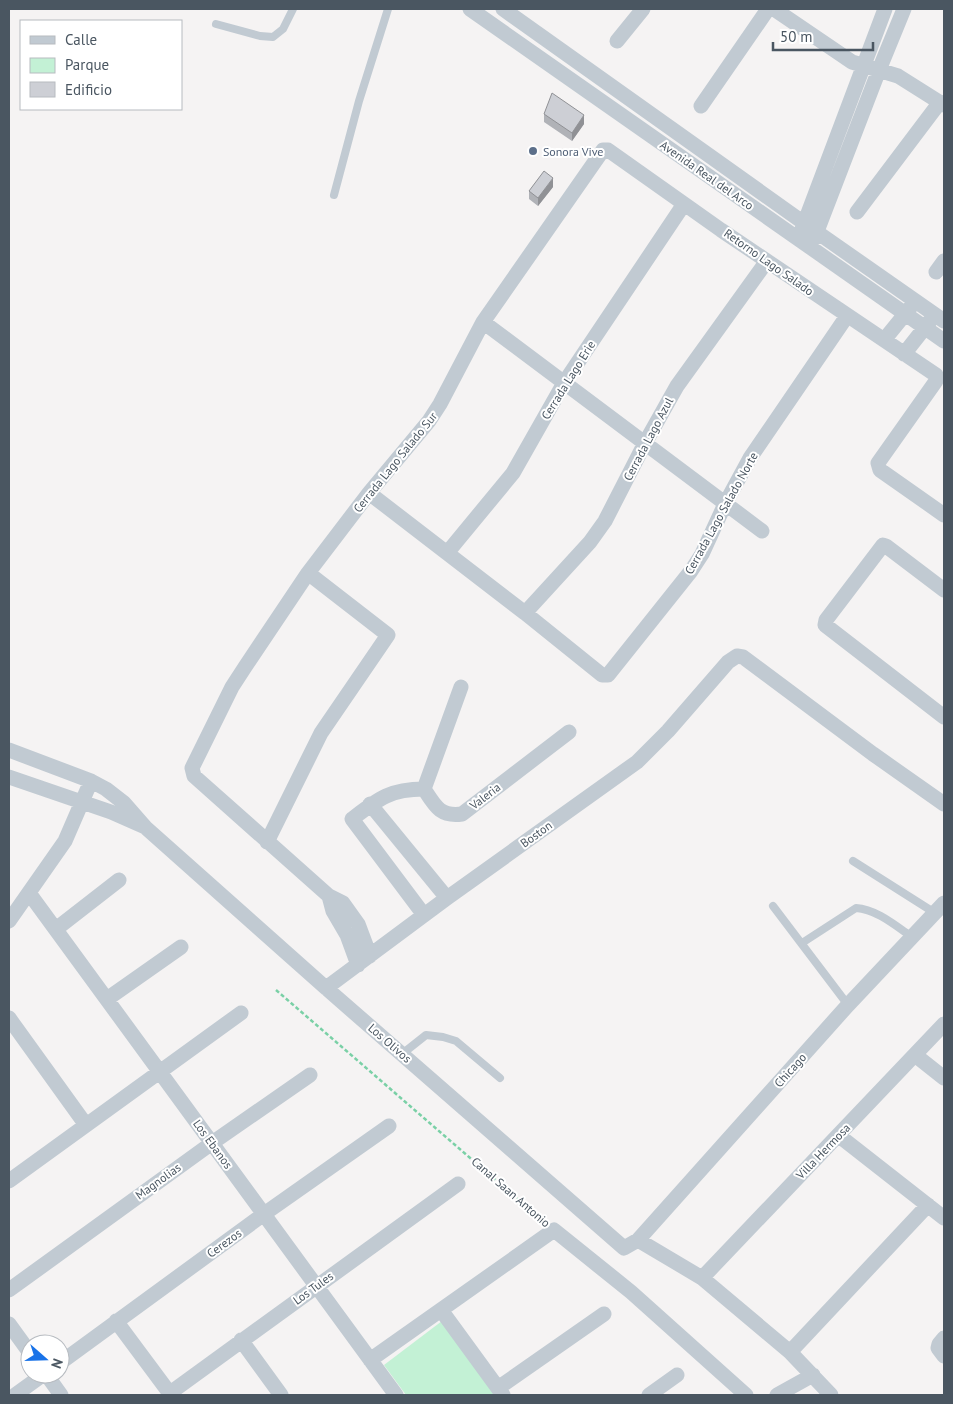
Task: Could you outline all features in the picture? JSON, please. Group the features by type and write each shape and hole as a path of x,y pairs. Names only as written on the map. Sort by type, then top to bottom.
{"street":[{"name":"Avenida Real del Arco","path":"470,9 944,341"},
{"name":"Avenida Real del Arco","path":"503,9 940,318"},
{"path":"617,41 643,9"},
{"path":"701,106 768,9"},
{"path":"774,9 844,58 898,76 942,104 857,212"},
{"path":"798,240 885,9"},
{"path":"811,248 904,9"},
{"path":"532,52 543,37"},
{"name":"Retorno Lago Salado","path":"603,150 608,150 766,261 936,376 936,381 878,464 880,470 944,515"},
{"name":"Cerrada Lago Salado Sur","path":"267,842 194,776 192,768 232,687 308,573 369,493 429,421 440,404 483,322 603,150"},
{"name":"Cerrada Lago Erie","path":"447,553 513,472 564,383 684,204"},
{"name":"Cerrada Lago Azul","path":"525,613 590,542 605,521 677,386 766,261"},
{"path":"884,340 916,301"},
{"name":"Cerrada Lago Salado Norte","path":"525,613 602,675 610,674 691,571 702,554 725,504 750,458 847,316"},
{"path":"904,354 925,328 940,318"},
{"path":"483,322 762,531"},
{"path":"369,493 525,613"},
{"path":"944,590 886,546 881,546 826,620 825,625 944,717"},
{"path":"308,573 388,635 321,733 267,842 329,896 343,903 355,919 370,956"},
{"name":"Boston","path":"326,988 447,898 637,762 663,737 733,657 743,657 873,754 944,804"},
{"path":"424,915 352,818 370,804 389,793 406,789 424,789 461,687"},
{"name":"Valeria","path":"424,789 440,811 451,815 462,814 569,732"},
{"path":"9,750 91,781 106,789 124,803 145,826"},
{"path":"9,776 145,826"},
{"path":"9,922 65,841 91,781"},
{"path":"370,804 447,898"},
{"name":"Los Olivos","path":"145,826 326,988 621,1246 626,1248 638,1240"},
{"path":"56,929 119,880"},
{"name":"Los Ebanos","path":"30,892 396,1395"},
{"path":"329,896 332,912 347,935 358,965"},
{"name":"Chicago","path":"638,1240 848,1005 940,908"},
{"path":"107,999 181,947"},
{"path":"10,1176 86,1125 241,1013"},
{"path":"9,1018 86,1125"},
{"name":"Villa Hermosa","path":"702,1278 944,1024"},
{"path":"915,1055 944,1078"},
{"name":"Magnolias","path":"9,1290 212,1142 310,1074"},
{"name":"Cerezos","path":"70,1355 389,1126"},
{"path":"838,1135 944,1218"},
{"name":"Los Tules","path":"171,1394 242,1340 458,1184"},
{"path":"790,1352 928,1205"},
{"path":"370,1360 554,1230"},
{"name":"Canal Saan Antonio","path":"554,1230 631,1292 746,1395"},
{"path":"638,1240 702,1278 790,1352 831,1395"},
{"path":"441,1310 500,1392 604,1314"},
{"path":"116,1321 171,1394"},
{"path":"9,1324 20,1339"},
{"path":"944,1338 938,1348 944,1356"},
{"path":"242,1340 281,1395"},
{"path":"650,1395 677,1375"},
{"path":"777,1395 813,1376"},
{"path":"15,1395 31,1384"},
{"path":"53,1384 61,1395"}],"lane":[{"path":"216,24 260,36 273,37 283,29 293,9"},
{"path":"334,195 359,101 388,9"},
{"path":"853,861 940,908"},
{"path":"773,906 848,1005"},
{"path":"802,943 856,908 863,908 873,912 912,937"},
{"path":"402,1054 426,1035 443,1036 456,1041 500,1078"}],"path":[{"name":"Canal Saan Antonio","path":"276,990 554,1230"}],"green space":[{"path":"442,1321 497,1395 406,1395 384,1365"}],"building":[{"path":"552,93 584,115 572,133 544,114"},
{"path":"544,171 553,178 538,198 529,191"}],"place":[{"name":"Sonora Vive","path":"533,151"}]}
